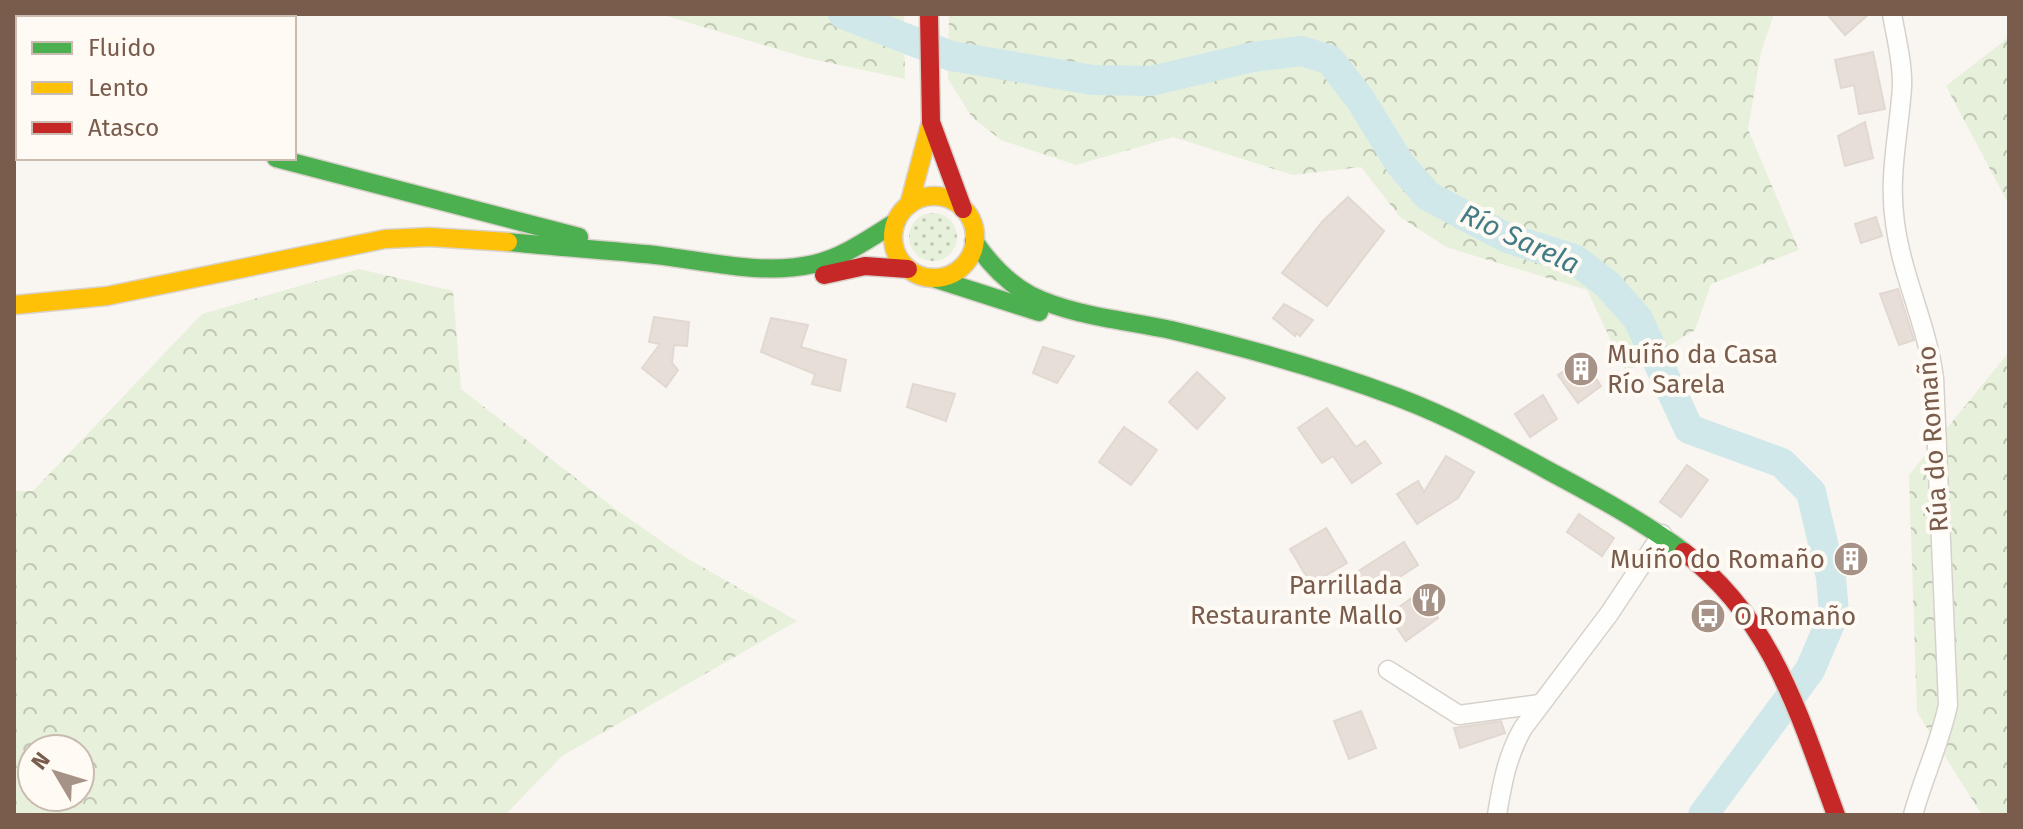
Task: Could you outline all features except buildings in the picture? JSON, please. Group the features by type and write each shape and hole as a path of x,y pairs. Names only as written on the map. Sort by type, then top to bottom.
{"main road":[{"path":"14,305 107,296 382,238 434,237 554,246 765,268 796,267 839,256 896,222 909,205 931,122 929,14"},
{"path":"931,122 963,209"},
{"path":"284,160 636,253"},
{"path":"909,205 927,197 940,197 953,201 971,219 974,241 969,259 960,269 947,276 933,278"},
{"path":"896,222 893,240 896,251 908,269 920,276 1046,314 1114,324 1136,324"},
{"path":"540,227 549,234 554,246 566,252 665,269"},
{"path":"974,241 996,271 1026,295 1060,307 1282,358 1400,397 1503,446 1662,534 1704,567 1757,627 1786,681 1836,815"},
{"path":"348,246 433,248 779,281 803,280 851,267 908,269"}],"street":[{"name":"Rúa do Romaño","path":"1892,14 1902,84 1891,172 1895,224 1910,288 1927,338 1934,378 1948,705 1913,815"},
{"path":"1497,815 1503,776 1514,744 1540,704 1609,614 1662,534"},
{"path":"1388,670 1459,715 1540,704"}],"green space":[{"path":"660,14 904,14 905,79 807,58"},
{"path":"949,14 1774,14 1761,52 1748,129 1799,250 1711,284 1695,330 1626,372 1587,290 1446,247 1400,217 1361,167 1293,175 1173,137 1076,165 1001,140 972,117 948,79"},
{"path":"2009,37 2009,205 1946,86"},
{"path":"933,213 950,220 957,237 950,254 933,261 916,254 909,237 916,220"},
{"path":"359,269 453,291 461,389 618,511 683,556 797,621 562,756 506,814 739,815 14,815 14,491 33,491 202,314"},
{"path":"2009,352 2009,815 1982,815 1917,712 1909,475"}],"waterway":[{"name":"Río Sarela","path":"843,14 951,56 1093,80 1151,81 1253,57 1302,51 1330,60 1360,99 1400,164 1428,196 1507,238 1574,259 1607,284 1638,319 1689,429 1782,463 1811,492 1831,577 1834,614 1810,670 1703,815"}],"traffic: fast":[{"path":"284,160 579,237"},
{"path":"508,242 775,268 814,264 836,257 896,222"},
{"path":"974,241 1006,278 1021,290 1046,302 1081,313 1171,330 1285,360 1436,413 1601,499 1684,552"},
{"path":"933,278 1039,312"}],"traffic: slow":[{"path":"909,205 931,122"},
{"path":"934,196 963,208 975,237 963,266 934,278 905,266 893,237 905,208 934,196"},
{"path":"14,305 107,296 385,239 429,237 508,242"}],"traffic: jam":[{"path":"929,14 931,122 963,209"},
{"path":"824,275 865,266 908,269"},
{"path":"1684,552 1715,579 1761,639 1795,706 1836,815"}],"place":[{"name":"Muíño da Casa Río Sarela","path":"1581,369"},
{"name":"Muíño do Romaño","path":"1851,559"},
{"name":"Parrillada Restaurante Mallo","path":"1429,600"},
{"name":"O Romaño","path":"1708,616"}]}
